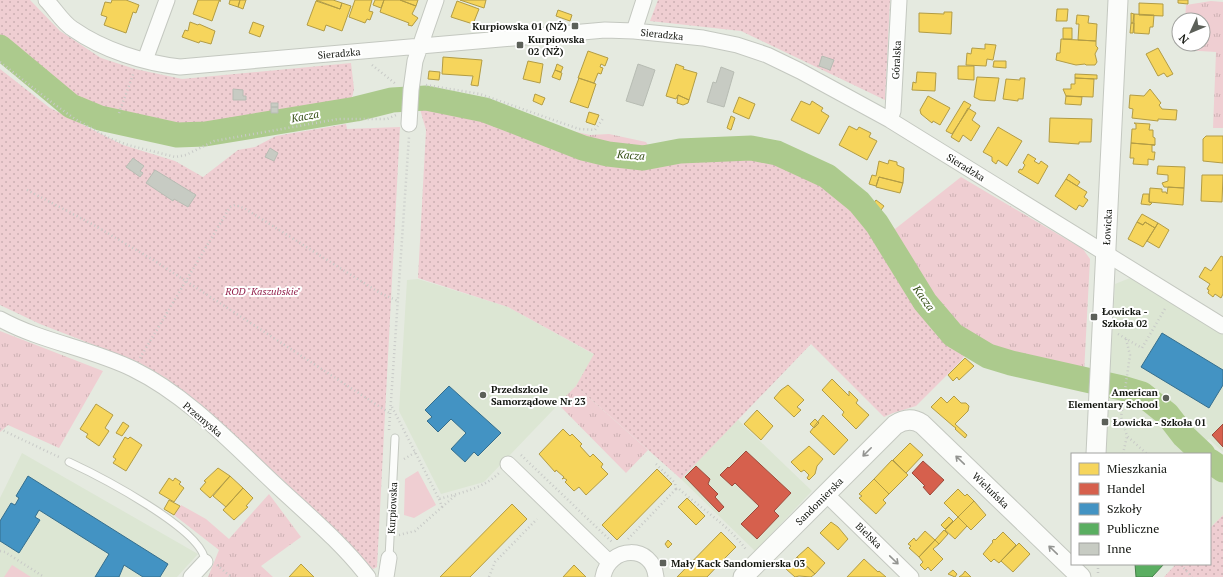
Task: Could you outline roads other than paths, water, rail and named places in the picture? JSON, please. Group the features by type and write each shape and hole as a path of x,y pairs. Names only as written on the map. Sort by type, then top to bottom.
{"street":[{"name":"Sieradzka","path":"46,0 72,29 140,65 190,67 419,45 576,32 634,31 703,38 744,47 767,55 800,71 890,120 1223,326"},
{"path":"140,65 167,0"},
{"path":"409,124 411,87 419,45 436,0"},
{"path":"634,31 644,0"},
{"name":"Góralska","path":"890,120 893,111 899,0"},
{"name":"Łowicka","path":"1096,453 1099,366 1118,0"},
{"name":"Przemyska","path":"0,319 29,333 122,364 154,381 180,400 232,443 313,519 368,577"},
{"name":"Wieluńska","path":"894,425 901,421 910,420 916,420 922,424 1081,577"},
{"name":"Sandomierska","path":"743,577 894,425"},
{"path":"508,464 609,562"},
{"name":"Bielska","path":"826,494 911,577"},
{"path":"603,577 609,562 618,555 629,552 641,554 650,561 656,571 656,577"},
{"name":"Kurpiowska","path":"386,577 389,558"},
{"path":"190,577 205,562"},
{"path":"1090,565 1090,577"}],"lane":[{"name":"Kurpiowska","path":"389,558 395,438"},
{"path":"69,462 107,480 174,522 194,541 205,555 205,562"}],"waterway":[{"name":"Kacza","path":"0,47 71,106 100,118 177,135 205,134 356,109 392,100 426,98 485,110 583,148 608,154 643,158 680,151 751,148 777,153 827,176 859,202 877,224 925,302 953,335 988,356 1011,363 1122,388 1142,394 1167,414 1184,436 1202,453"},
{"name":"Kacza","path":"1211,462 1223,470"}],"place":[{"name":"Kurpiowska 01 (NŻ)","path":"575,26"},
{"name":"Kurpiowska 02 (NŻ)","path":"520,45"},
{"name":"Łowicka - Szkoła 02","path":"1094,317"},
{"name":"Przedszkole Samorządowe Nr 23","path":"483,395"},
{"name":"American Elementary School","path":"1166,398"},
{"name":"Łowicka - Szkoła 01","path":"1105,422"},
{"name":"Mały Kack Sandomierska 03","path":"663,563"}],"park label":[{"name":"ROD \"Kaszubskie\"","path":"263,291"}]}
